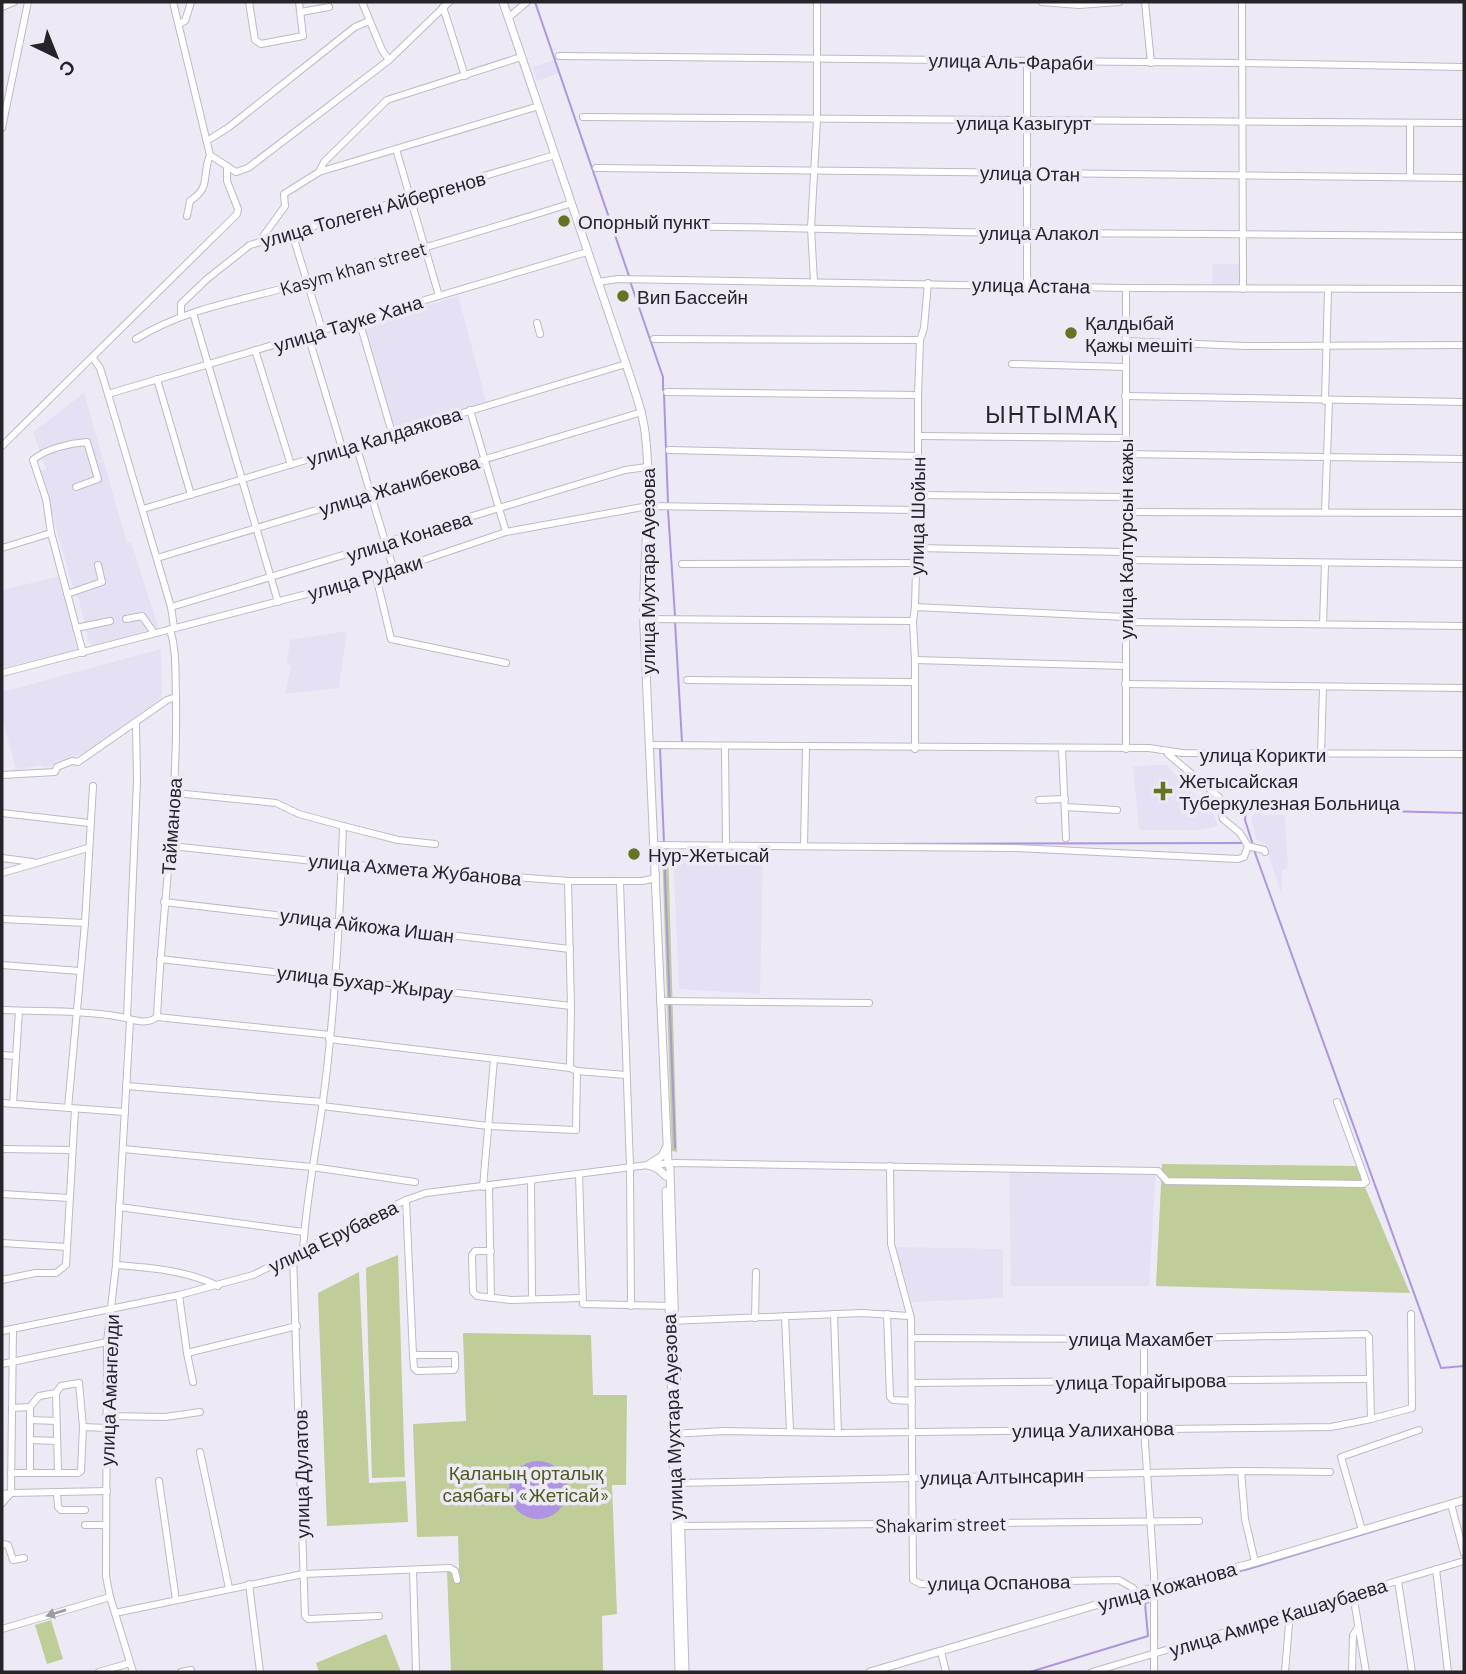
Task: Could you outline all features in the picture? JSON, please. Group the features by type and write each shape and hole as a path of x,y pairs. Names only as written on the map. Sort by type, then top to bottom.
{"main road":[{"name":"улица Мухтара Ауезова","path":"503,2 642,412 648,506 644,619 654,746 653,845 666,1002 666,1176 673,1321 680,1672"},
{"path":"648,1165 662,1156 667,1146"},
{"name":"улица Мухтара Ауезова","path":"668,1163 672,1306"},
{"path":"648,1165 659,1169 666,1176"},
{"name":"улица Мухтара Ауезова","path":"677,1483 682,1526 685,1672"},
{"name":"улица Кожанова","path":"870,1672 1464,1500"}],"street":[{"path":"2,7 14,2"},
{"path":"2,128 28,2"},
{"path":"173,2 210,155 205,170 205,185 198,196 190,201 187,216"},
{"path":"179,24 185,21 191,2"},
{"path":"249,2 255,40 261,44 296,39 304,34 299,2"},
{"path":"362,2 382,50 389,60"},
{"path":"508,18 527,2"},
{"path":"814,282 811,228 817,120 817,2"},
{"path":"1042,2 1079,5 1119,2"},
{"path":"1146,2 1151,63"},
{"path":"1242,2 1243,289"},
{"path":"210,155 236,172 248,168 389,60 446,4"},
{"path":"446,4 464,76"},
{"path":"301,12 330,7"},
{"path":"206,141 229,127 355,27 369,21"},
{"name":"улица Аль-Фараби","path":"559,56 1464,67"},
{"path":"319,172 324,162 387,100 521,57"},
{"path":"1027,61 1027,285"},
{"path":"2,72 12,74"},
{"path":"259,242 285,206 284,194 319,172 539,106"},
{"name":"улица Казыгурт","path":"583,117 1464,123"},
{"path":"1410,123 1410,177"},
{"path":"396,149 439,296"},
{"name":"улица Толеген Айбергенов","path":"181,316 181,304 245,248 555,155"},
{"path":"2,446 237,214 239,209 227,181 226,166"},
{"name":"улица Отан","path":"596,168 1464,178"},
{"name":"Kasym khan street","path":"136,339 181,316 307,282 572,203"},
{"name":"улица Алакол","path":"614,226 1026,233 1244,232 1464,236"},
{"path":"292,233 321,330"},
{"name":"улица Тауке Хана","path":"108,394 587,252"},
{"name":"улица Астана","path":"598,282 630,279 1126,288 1464,289"},
{"name":"улица Шойын","path":"915,748 913,621 918,510 918,395 920,340 924,328 928,283"},
{"name":"улица Калтурсын кажы","path":"1126,288 1126,749"},
{"path":"1325,512 1328,290"},
{"path":"193,313 278,602"},
{"path":"359,320 392,433"},
{"path":"537,323 540,334"},
{"path":"308,335 342,448"},
{"path":"654,339 920,340"},
{"path":"1125,341 1245,346 1464,345"},
{"path":"255,350 291,465"},
{"name":"Тайманова","path":"93,358 100,368 171,607 176,656 175,793 154,1019"},
{"name":"улица Калдаякова","path":"143,509 626,364"},
{"path":"1012,364 1125,367"},
{"path":"157,379 191,495"},
{"path":"667,392 918,395"},
{"path":"1125,396 1464,402"},
{"path":"470,410 506,532"},
{"name":"улица Жанибекова","path":"156,558 642,412"},
{"path":"918,436 1125,438"},
{"path":"76,487 98,479 87,442 64,446 33,460 46,499 51,533 83,653"},
{"path":"356,445 394,571"},
{"path":"669,450 917,456"},
{"path":"1125,454 1464,459"},
{"name":"улица Конаева","path":"171,607 625,470 647,467"},
{"path":"918,495 1125,497"},
{"name":"улица Рудаки","path":"2,673 394,571 506,532 648,506 918,510"},
{"path":"1125,512 1464,513"},
{"path":"2,548 51,533"},
{"path":"916,548 1325,564 1464,564"},
{"path":"682,564 916,563"},
{"path":"1323,624 1325,564"},
{"path":"67,594 102,582 98,565"},
{"path":"376,576 391,639 506,663"},
{"path":"915,607 1125,619 1464,626"},
{"path":"126,619 142,616 154,633"},
{"path":"644,619 913,621"},
{"path":"76,628 110,621"},
{"path":"915,660 1125,666"},
{"path":"687,680 914,682"},
{"path":"1125,684 1464,688"},
{"path":"1321,754 1322,688"},
{"path":"2,775 55,772 57,767 72,761 78,762 167,700 176,697"},
{"name":"улица Амангелди","path":"133,1672 106,1576 106,1416 107,1342 116,1265 129,1020 137,782 136,723"},
{"name":"улица Корикти","path":"654,746 1149,748 1166,752 1464,754"},
{"path":"724,747 726,844"},
{"path":"804,846 806,747"},
{"path":"1062,749 1066,838"},
{"path":"1166,752 1219,797 1223,819 1251,846 1265,852"},
{"path":"2,1280 34,1273 56,1273 66,1265 76,1014 85,923 93,786"},
{"path":"175,793 276,803 299,814 343,826 398,840 435,844"},
{"path":"1039,800 1117,810"},
{"path":"2,813 89,823"},
{"path":"303,1250 322,1104 340,922 343,826"},
{"path":"653,845 1011,848 1238,859 1244,857 1251,846"},
{"name":"улица Ахмета Жубанова","path":"171,846 342,864 568,881 620,883 652,879 656,874"},
{"path":"2,873 88,848"},
{"path":"2,858 38,863"},
{"path":"126,1086 322,1104 488,1126 574,1131 568,881"},
{"path":"620,883 631,1167 631,1306"},
{"name":"улица Айкожа Ишан","path":"164,902 570,949"},
{"path":"2,919 85,923"},
{"name":"улица Бухар-Жырау","path":"160,959 571,1006"},
{"path":"2,965 80,971"},
{"path":"666,1002 869,1003"},
{"path":"2,1010 106,1014 129,1020 154,1019 329,1037 626,1075"},
{"path":"13,1104 19,1011"},
{"path":"2,1055 15,1056"},
{"path":"491,1298 486,1186 494,1059"},
{"name":"улица Ерубаева","path":"2,1331 179,1296 253,1275 406,1200 426,1193 648,1165 668,1163 1158,1171 1169,1182 1363,1184 1365,1179 1337,1102"},
{"path":"2,1103 125,1112"},
{"path":"2,1149 72,1150"},
{"path":"122,1149 312,1167 415,1182"},
{"name":"улица Оспанова","path":"890,1166 891,1244 912,1338 913,1580 917,1584 1119,1580 1129,1584 1135,1594"},
{"path":"579,1174 583,1301"},
{"path":"531,1180 532,1298"},
{"path":"2,1194 69,1198"},
{"path":"406,1200 414,1368 417,1371 456,1368 455,1355 414,1354"},
{"path":"119,1207 304,1232"},
{"path":"2,1243 67,1247"},
{"path":"491,1251 475,1251 472,1255 473,1292 478,1297 672,1306"},
{"name":"улица Дулатов","path":"293,1255 306,1619 379,1616"},
{"path":"116,1265 163,1269 200,1277 218,1286"},
{"path":"755,1318 756,1272"},
{"path":"179,1296 192,1382"},
{"path":"673,1321 834,1314 909,1315"},
{"path":"834,1314 838,1433"},
{"path":"887,1314 890,1397 893,1400 912,1401"},
{"name":"улица Уалиханова","path":"675,1434 1320,1428 1371,1419 1412,1406 1411,1314"},
{"path":"785,1316 790,1431"},
{"path":"187,1353 297,1326"},
{"path":"2,1503 11,1493 13,1329"},
{"name":"улица Махамбет","path":"912,1338 1143,1339 1366,1335 1369,1337 1370,1379"},
{"path":"1143,1339 1144,1428 1152,1521 1154,1672"},
{"path":"2,1364 107,1342"},
{"path":"1370,1379 1371,1419"},
{"name":"улица Торайгырова","path":"912,1383 1370,1379"},
{"path":"11,1472 78,1473 81,1471 83,1427 80,1384 61,1386 56,1393 58,1472"},
{"path":"30,1472 30,1407 38,1397 56,1393"},
{"path":"12,1408 30,1407"},
{"path":"106,1416 164,1417 200,1412"},
{"path":"30,1420 56,1421"},
{"path":"83,1427 106,1428"},
{"path":"1363,1530 1341,1457 1419,1430"},
{"path":"2,1435 12,1434"},
{"path":"30,1440 57,1441"},
{"path":"200,1452 229,1588"},
{"path":"1241,1471 1245,1519 1255,1562"},
{"name":"улица Алтынсарин","path":"677,1483 1241,1471 1330,1472"},
{"path":"159,1481 176,1600"},
{"path":"2,1494 107,1491"},
{"path":"57,1493 58,1507 61,1510 85,1510"},
{"path":"1451,1504 1464,1553"},
{"name":"Shakarim street","path":"682,1526 1199,1521"},
{"path":"85,1524 106,1525"},
{"path":"2,1544 8,1545 13,1560 24,1558"},
{"name":"улица Амире Кашаубаева","path":"1092,1672 1464,1561"},
{"path":"116,1613 303,1574 452,1568 457,1580"},
{"path":"1436,1569 1448,1672"},
{"path":"413,1570 416,1672"},
{"path":"1398,1581 1412,1672"},
{"path":"249,1584 260,1672"},
{"path":"1353,1594 1366,1672"},
{"path":"2,1629 110,1597"},
{"path":"1285,1672 1290,1612"},
{"path":"1352,1672 1353,1634 1358,1626"},
{"path":"941,1652 946,1672"},
{"path":"99,1672 130,1663"},
{"path":"181,1672 191,1670"}],"shaded area":[{"path":"554,60 559,73 537,81 532,67"},
{"path":"1213,264 1241,264 1240,286 1212,285"},
{"path":"458,296 487,404 393,431 363,324"},
{"path":"84,393 127,543 131,542 158,627 94,646 89,643 79,599 74,591 40,471 46,469 33,432"},
{"path":"60,576 77,650 2,668 2,590"},
{"path":"347,631 339,688 285,694 291,666 287,663 290,640"},
{"path":"161,649 162,698 87,751 56,765 16,770 2,716 2,692"},
{"name":"Жетысайская Туберкулезная Больница","path":"1166,765 1214,815 1218,826 1198,830 1139,830 1133,766"},
{"path":"1256,811 1261,811 1262,815 1285,815 1288,867 1282,871 1282,893 1265,844 1256,839 1251,819"},
{"path":"673,851 763,853 760,994 679,989"},
{"path":"1009,1166 1156,1169 1149,1286 1011,1286"},
{"path":"895,1247 1003,1249 1003,1298 912,1302"},
{"path":"538,1461 549,1463 562,1474 567,1490 565,1501 554,1514 538,1519 527,1517 514,1506 509,1490 511,1479 522,1466"}],"green space":[{"path":"668,848 677,1152 672,1151 662,849"},
{"path":"1162,1164 1356,1166 1410,1293 1156,1286"},
{"path":"398,1255 405,1477 372,1478 366,1268"},
{"path":"359,1272 369,1483 406,1481 408,1522 327,1526 318,1293"},
{"name":"Қаланың орталық саябағы «Жетісай»","path":"463,1333 591,1335 593,1395 627,1395 626,1485 612,1485 617,1614 602,1616 603,1672 451,1672 447,1571 459,1569 458,1536 417,1537 413,1424 466,1421"},
{"path":"51,1620 63,1659 47,1664 35,1625"},
{"path":"386,1634 401,1672 319,1672 316,1663"}],"waterway":[{"path":"535,2 629,276"},
{"path":"630,281 663,377 663,390"},
{"path":"664,394 668,503"},
{"path":"668,510 675,616"},
{"path":"675,622 682,742"},
{"path":"660,748 664,843"},
{"path":"1253,845 1245,820 1246,810 1256,808 1464,813"},
{"path":"870,844 1242,843"},
{"path":"664,848 675,1148"},
{"path":"1254,850 1441,1368 1464,1366"},
{"path":"1245,1570 1437,1512"},
{"path":"1158,1596 1244,1570"},
{"path":"1030,1672 1148,1636 1145,1604 1153,1599"}],"place":[{"name":"Опорный пункт","path":"564,221"},
{"name":"Вип Бассейн","path":"623,296"},
{"name":"Қалдыбай Қажы мешіті","path":"1071,333"},
{"name":"Жетысайская Туберкулезная Больница","path":"1163,791"},
{"name":"Нур-Жетысай","path":"634,854"}],"district":[{"name":"ЫНТЫМАҚ","path":"1052,414"}]}
